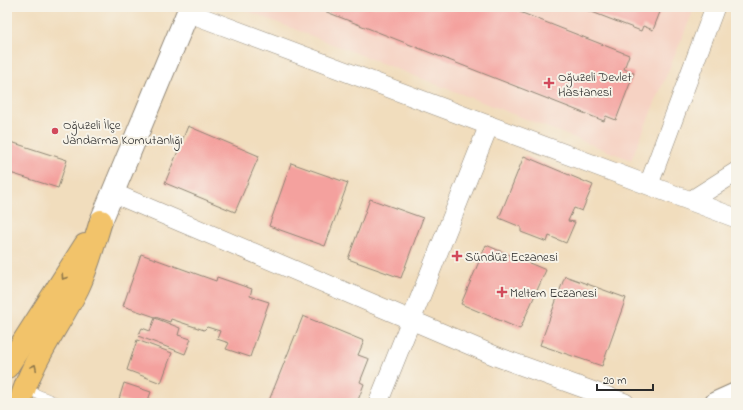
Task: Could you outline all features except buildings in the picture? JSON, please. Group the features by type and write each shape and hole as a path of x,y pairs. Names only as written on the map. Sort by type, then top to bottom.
{"highway":[{"path":"7,367 56,288 102,221"},
{"path":"22,396 45,346 79,287 102,221"}],"street":[{"path":"649,184 715,7"},
{"path":"102,221 188,10 692,200 736,218"},
{"path":"378,403 490,125"},
{"path":"692,200 736,172"},
{"path":"113,193 498,358 625,403"},
{"path":"716,403 736,394"}],"lane":[{"path":"22,396 59,403"}],"shaded area":[{"name":"Oğuzeli Devlet Hastanesi","path":"237,7 695,7 631,160"}],"place":[{"name":"Oğuzeli Devlet Hastanesi","path":"549,83"},
{"name":"Oğuzeli İlçe Jandarma Komutanlığı","path":"55,131"},
{"name":"Sündüz Eczanesi","path":"457,256"},
{"name":"Meltem Eczanesi","path":"502,292"}]}
